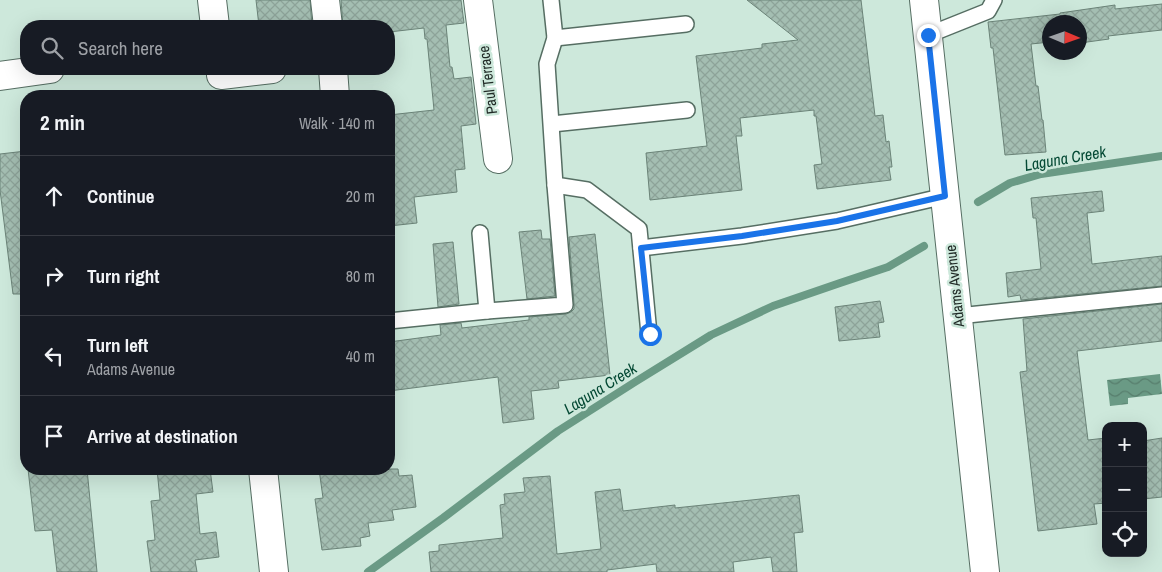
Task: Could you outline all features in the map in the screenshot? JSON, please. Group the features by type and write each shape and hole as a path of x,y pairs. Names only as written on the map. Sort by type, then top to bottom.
{"street":[{"path":"212,0 214,20"},
{"path":"325,0 327,20"},
{"name":"Paul Terrace","path":"478,0 498,159"},
{"name":"Adams Avenue","path":"924,0 985,572"},
{"path":"0,76 20,73"},
{"path":"221,80 244,75"},
{"path":"333,75 335,90"},
{"path":"264,475 274,572"}],"lane":[{"path":"395,320 565,305 547,64 555,38 551,0"},
{"path":"928,35 988,11 994,0"},
{"path":"555,38 686,24"},
{"path":"552,124 687,110"},
{"path":"555,185 587,190 639,229 650,334"},
{"path":"641,248 742,236 837,221 945,196"},
{"path":"480,233 487,311"},
{"path":"958,316 1162,295"}],"water":[{"path":"1160,374 1162,394 1128,398 1128,404 1110,406 1107,380"}],"building":[{"path":"256,0 310,0 312,20 258,20"},
{"path":"341,0 461,0 464,23 446,25 450,67 452,67 454,79 471,77 476,124 461,126 465,169 455,170 457,192 414,197 417,223 395,225 395,114 434,110 427,39 425,39 424,28 395,31 395,20 343,20"},
{"path":"747,0 861,0 875,116 883,115 886,142 889,141 892,167 889,167 891,180 817,189 814,165 822,164 814,110 740,118 742,136 736,136 742,190 650,200 646,153 707,146 696,56 762,48 762,44 798,40"},
{"path":"1162,4 1162,30 1108,36 1109,39 1087,42 1087,15 1051,15 1115,5 1115,9"},
{"path":"1042,16 1042,43 1031,44 1046,152 1005,155 993,48 991,48 988,22"},
{"path":"20,152 20,294 13,294 0,190 0,154"},
{"path":"1102,191 1104,211 1087,213 1092,264 1162,256 1162,286 1021,300 1020,295 1008,297 1006,273 1041,269 1036,218 1033,218 1031,198"},
{"path":"541,230 542,239 550,239 555,296 527,299 519,232"},
{"path":"595,234 610,375 558,381 559,388 531,391 534,419 503,423 498,377 395,390 395,341 441,335 440,325 461,323 462,328 529,320 529,317 571,312 574,309 574,304 569,237"},
{"path":"453,242 459,304 438,307 433,244"},
{"path":"880,301 884,322 878,323 880,337 839,341 835,307"},
{"path":"1162,304 1162,341 1077,351 1088,440 1102,438 1102,503 1094,504 1097,524 1038,531 1020,372 1027,371 1023,319"},
{"path":"1162,438 1162,497 1147,499 1147,440"},
{"path":"395,469 398,469 399,476 412,475 416,507 392,510 394,520 368,523 370,536 360,538 361,546 322,550 315,499 323,498 320,475 395,475"},
{"path":"29,475 88,475 97,572 57,572 52,530 35,531"},
{"path":"158,475 211,475 213,492 196,494 200,534 216,532 219,557 195,560 197,572 151,572 147,541 155,540 151,501 160,500"},
{"path":"550,476 557,554 601,549 595,492 620,489 623,511 675,505 675,508 799,495 803,532 794,533 797,572 773,572 771,557 733,562 734,572 657,572 656,564 607,570 607,572 431,572 429,552 439,551 439,545 503,538 500,505 505,504 504,494 525,492 523,478"}],"waterway":[{"name":"Laguna Creek","path":"978,202 1010,183 1041,174 1162,156"},
{"name":"Laguna Creek","path":"368,572 558,431 711,335 773,306 888,267 924,246"}],"route":[{"path":"650,334 641,248 742,236 837,221 945,196 928,35"}]}
